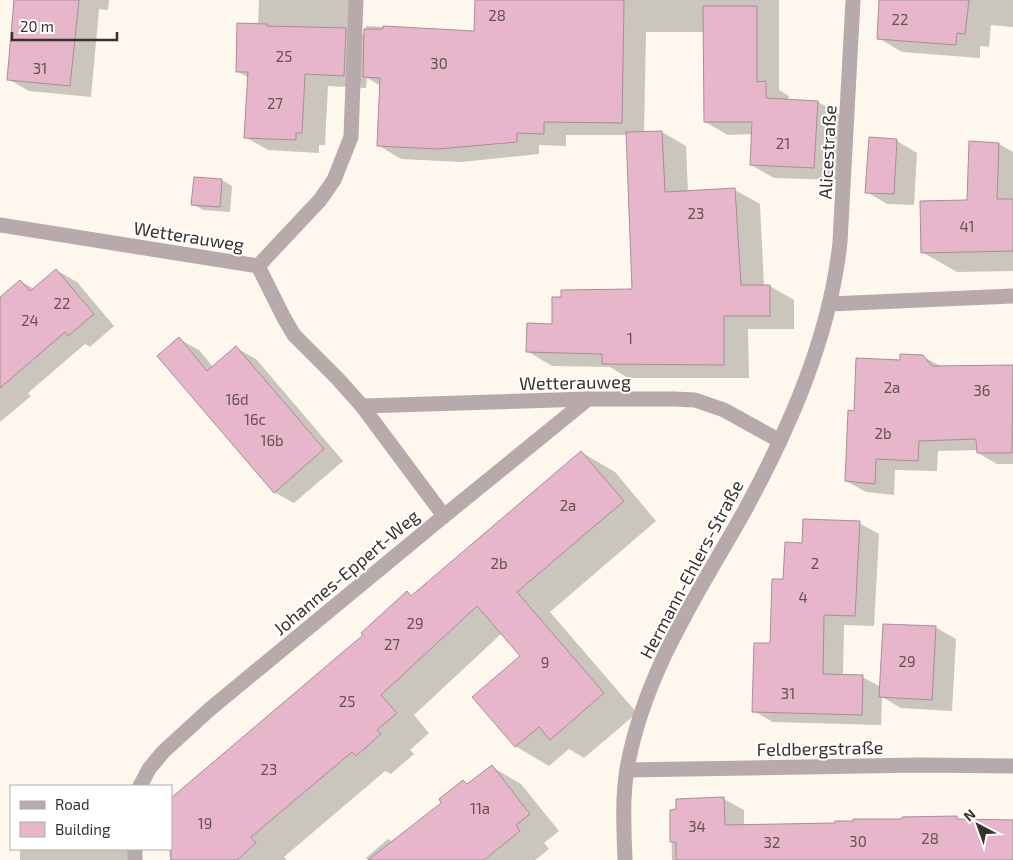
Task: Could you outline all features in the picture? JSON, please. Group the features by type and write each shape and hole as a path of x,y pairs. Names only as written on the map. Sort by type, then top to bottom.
{"street":[{"path":"258,266 320,200 334,180 350,136 356,0"},
{"name":"Alicestraße","path":"829,304 838,267 840,242 853,0"},
{"name":"Wetterauweg","path":"0,225 258,266 294,335 362,406 444,516"},
{"path":"829,304 1013,296"},
{"name":"Hermann-Ehlers-Straße","path":"625,860 624,811 627,770 646,700 670,645 780,441 801,390 829,304"},
{"name":"Wetterauweg","path":"362,406 588,399 695,400 724,410 780,441"},
{"name":"Johannes-Eppert-Weg","path":"141,785 149,769 163,752 184,732 588,399"},
{"name":"Feldbergstraße","path":"627,770 920,765 1013,766"}],"building":[{"path":"14,0 79,0 70,86 7,80"},
{"path":"475,0 624,0 622,123 544,122 544,134 517,133 517,142 438,149 377,146 380,78 363,77 364,29 383,29 383,26 474,31"},
{"path":"879,0 969,0 965,34 957,33 956,45 877,39"},
{"path":"703,6 757,6 757,82 766,81 766,98 818,101 814,168 750,165 752,122 704,122"},
{"path":"237,23 267,24 267,26 346,28 344,76 305,74 302,133 296,133 296,140 244,138 248,72 236,72"},
{"path":"662,131 665,192 735,188 741,285 770,285 770,316 724,316 724,365 602,364 602,354 526,352 527,323 552,324 552,297 561,297 561,290 632,289 626,132"},
{"path":"869,137 897,139 894,194 865,193"},
{"path":"969,141 999,143 997,199 1013,199 1013,251 921,253 920,201 967,200"},
{"path":"194,177 222,179 220,207 191,205"},
{"path":"56,269 94,314 68,336 65,332 0,388 0,297 20,280 30,291"},
{"path":"179,337 207,371 236,346 324,449 274,493 157,356"},
{"path":"900,354 923,355 932,366 1013,365 1012,453 977,453 976,439 919,441 918,461 876,459 875,484 845,481 848,410 854,411 856,358 900,360"},
{"path":"581,451 624,501 517,592 604,693 550,740 539,727 515,747 472,697 520,656 477,606 381,695 397,713 377,730 381,734 356,756 352,752 251,837 256,843 237,860 171,860 172,797 363,635 361,633 407,591 411,596"},
{"path":"803,519 860,521 855,616 824,615 823,674 863,675 862,715 752,712 754,643 770,643 772,579 783,579 785,542 802,543"},
{"path":"883,624 936,626 932,700 879,697"},
{"path":"492,765 530,814 516,825 520,831 484,860 368,860 441,803 439,799 463,780 467,784"},
{"path":"724,797 725,825 835,823 835,821 853,821 853,819 957,816 957,819 1013,820 1013,860 676,860 676,842 670,842 670,810 676,809 676,799"}]}
